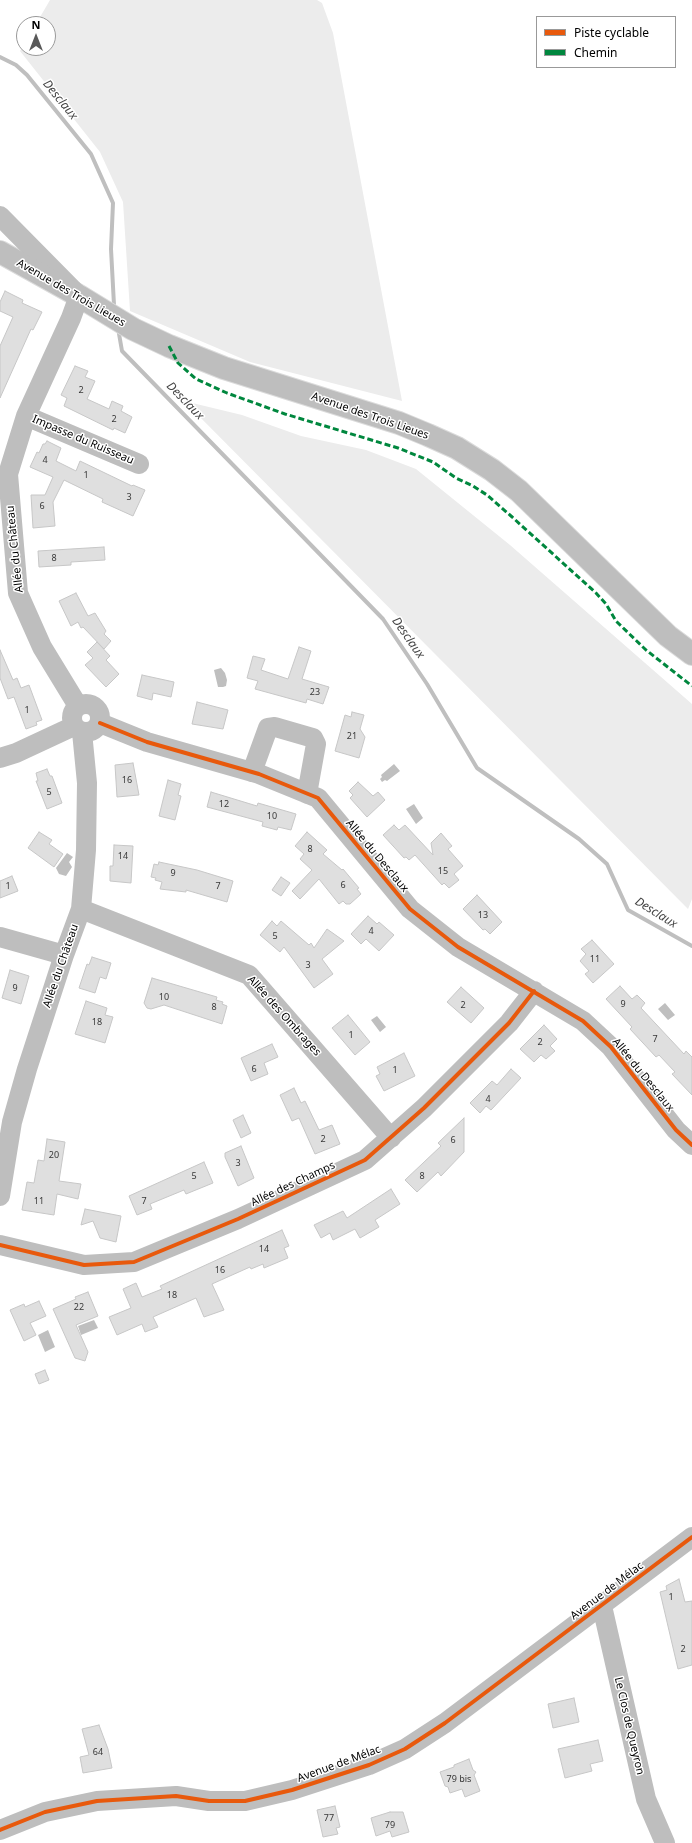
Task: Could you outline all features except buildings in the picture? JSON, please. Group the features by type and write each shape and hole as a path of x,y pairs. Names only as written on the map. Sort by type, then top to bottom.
{"main road":[{"name":"Avenue des Trois Lieues","path":"0,252 79,296 133,329 176,349 224,368 399,423 457,448 492,470 519,492 668,636 692,654"}],"street":[{"path":"0,216 79,296"},
{"name":"Allée du Château","path":"78,706 42,646 18,593 8,474 26,416 71,318 79,296"},
{"name":"Impasse du Ruisseau","path":"26,416 139,464"},
{"path":"0,758 78,729 91,732 100,723 100,714 95,706 86,703 78,706 72,713 72,718 78,729"},
{"name":"Allée du Desclaux","path":"100,723 147,742 252,772 318,798 410,909 458,947 583,1021 611,1047 676,1130 692,1145"},
{"path":"252,772 268,728 275,727 313,738 316,744 307,794"},
{"name":"Allée du Château","path":"0,1196 12,1122 27,1069 64,955 81,909 86,850 87,783 78,729"},
{"name":"Allée des Ombrages","path":"81,909 248,975 391,1138"},
{"path":"0,937 64,955"},
{"name":"Allée des Champs","path":"0,1245 84,1265 134,1262 238,1219 365,1160 424,1108 509,1023 534,992"},
{"name":"Avenue de Mélac","path":"0,1830 45,1812 97,1800 176,1796 208,1801 245,1802 292,1790 369,1765 405,1749 445,1724 692,1537"},
{"name":"Le Clos de Queyron","path":"602,1606 646,1799 665,1843"}],"shaded area":[{"path":"50,0 317,0 322,3 333,33 402,401 250,362 130,311 123,202 100,152 24,56 56,56 56,16 41,16"},
{"path":"184,401 242,415 301,436 366,450 416,469 510,545 692,704 692,899 688,909"},
{"path":"221,668 225,673 227,680 226,686 218,687 214,670"},
{"path":"394,764 400,771 387,781 385,780 382,782 380,779 382,777 381,775"},
{"path":"414,804 423,818 416,824 406,809"},
{"path":"67,853 73,857 69,862 72,867 66,876 59,874 56,868"},
{"path":"665,1003 675,1015 668,1020 658,1009"},
{"path":"377,1016 386,1027 380,1032 371,1020"},
{"path":"94,1320 98,1328 81,1335 78,1326"},
{"path":"48,1330 55,1347 45,1352 38,1335"}],"waterway":[{"name":"Desclaux","path":"0,57 16,65 27,75 91,154 113,203 111,249 114,305"},
{"name":"Desclaux","path":"118,328 122,351 383,619 427,684 477,768 579,839 607,864 628,910 692,946"}],"marked path":[{"path":"169,346 178,363 196,379 227,393 285,414 398,448 433,462 456,478 487,495 596,593 606,604 616,621 646,650 692,686"}],"cycle path":[{"path":"100,723 147,742 259,774 318,798 410,909 458,947 583,1021 611,1047 676,1130 692,1145"},
{"path":"0,1245 84,1265 134,1262 238,1219 365,1160 424,1108 509,1023 534,991"},
{"path":"0,1830 45,1812 97,1801 176,1796 209,1801 245,1801 292,1790 369,1765 405,1749 445,1723 692,1537"}]}
